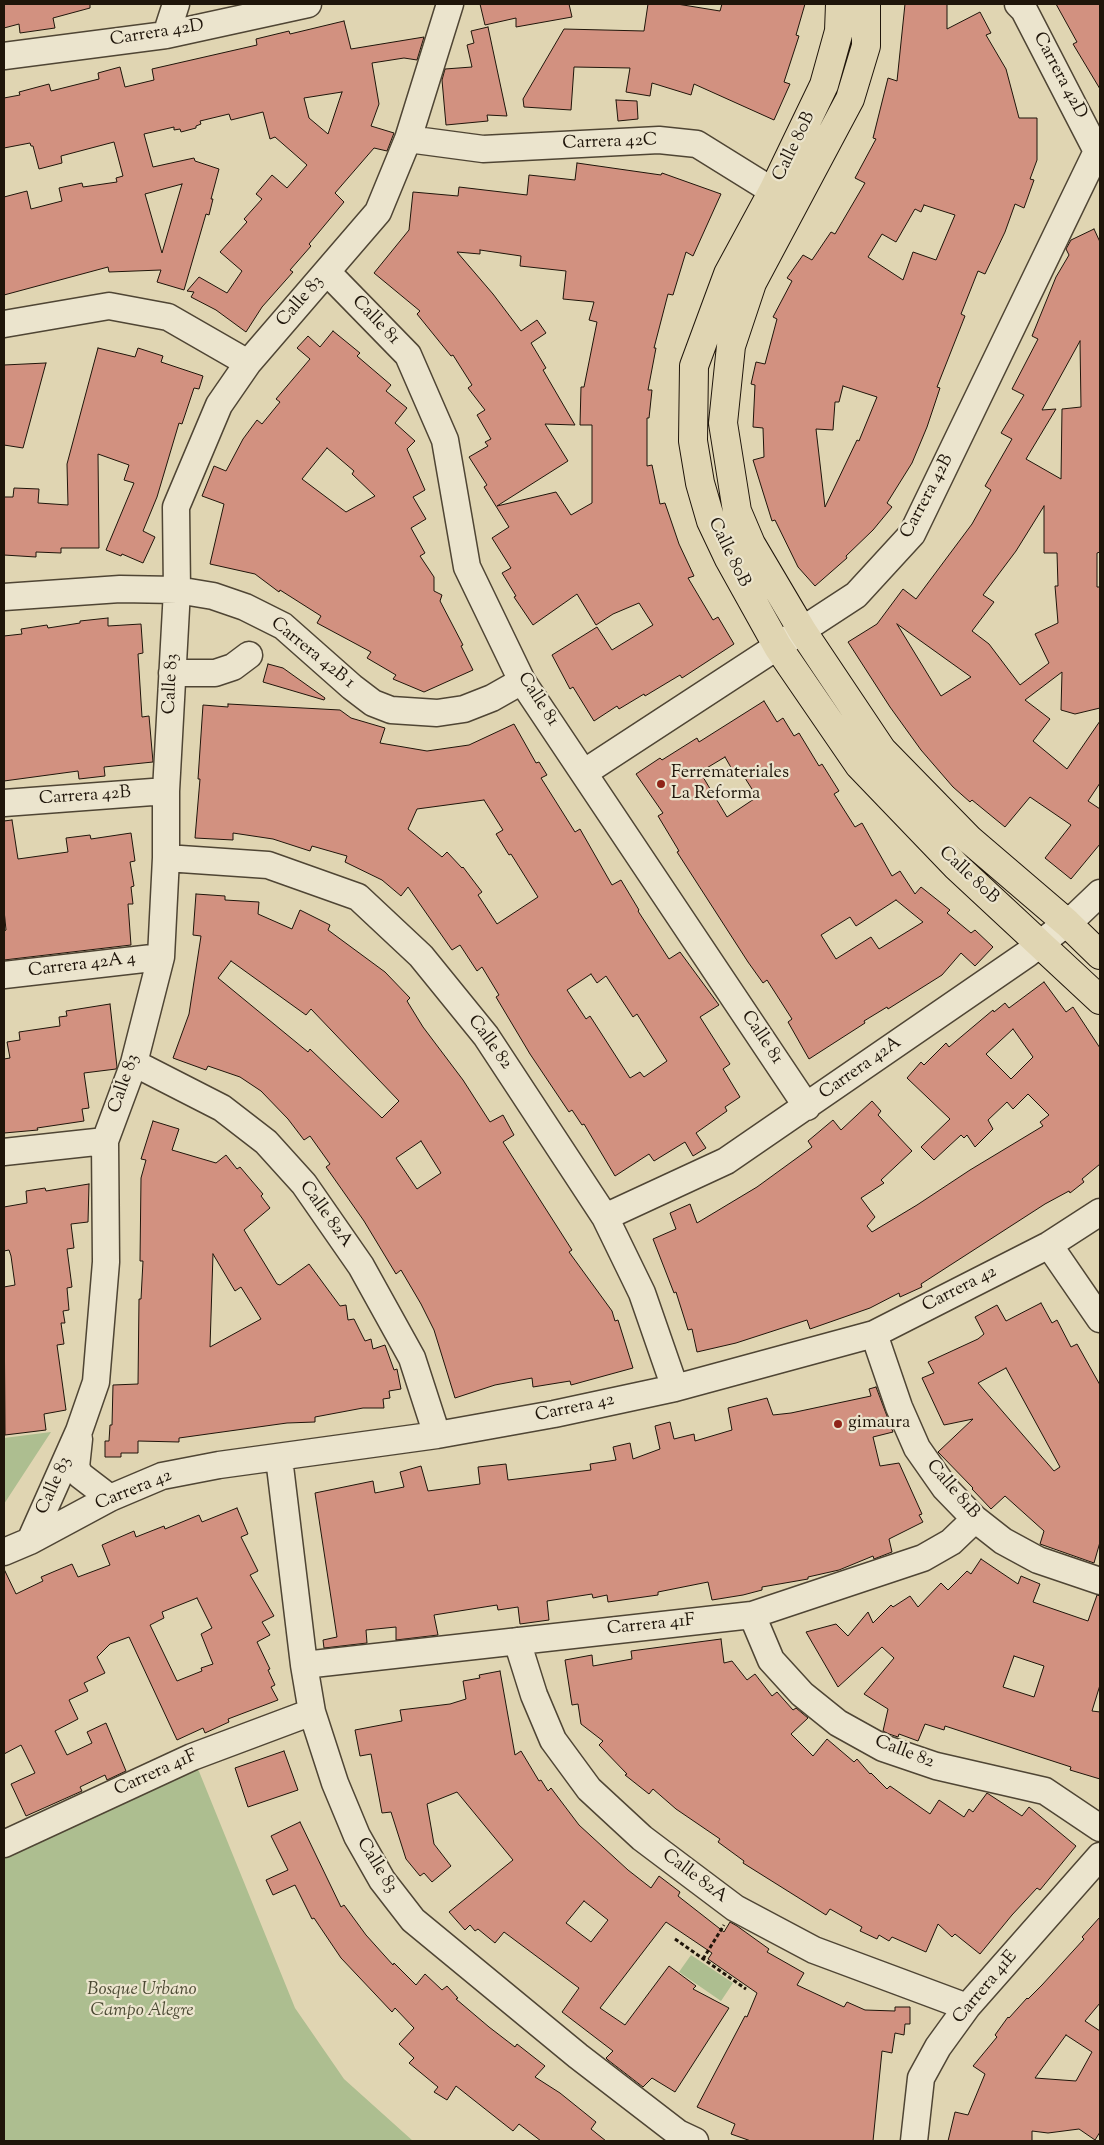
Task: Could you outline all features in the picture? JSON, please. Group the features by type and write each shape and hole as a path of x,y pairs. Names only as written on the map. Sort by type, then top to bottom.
{"main road":[{"name":"Calle 80B","path":"840,4 839,31 824,85 731,346 723,423 737,511 752,544 803,632 882,750 970,840 1067,923 1100,955"},
{"name":"Calle 80B","path":"866,4 866,46 850,98 784,198 728,274 694,366 693,440 700,483 711,521 728,560 778,647 859,765 957,867 1100,1000"}],"street":[{"path":"166,35 176,4"},
{"name":"Carrera 42D","path":"4,56 166,35 308,4"},
{"name":"Calle 83","path":"30,1541 80,1431 96,1382 106,1262 105,1141 134,1063 161,957 166,858 166,791 177,590 176,507 219,404 248,363 378,212 408,139 450,4"},
{"name":"Carrera 42D","path":"1018,4 1024,10 1099,150"},
{"name":"Carrera 42C","path":"408,139 483,149 660,140 697,144 784,198"},
{"name":"Carrera 42B","path":"585,772 803,632 856,595 912,534 1099,150"},
{"name":"Calle 81","path":"327,272 408,355 445,440 467,567 522,681 585,772 807,1107"},
{"path":"4,324 109,306 168,317 248,363"},
{"name":"Carrera 42B 1","path":"4,597 120,588 177,590 213,596 245,607 277,622 352,688 382,707 410,712 450,712 492,698 522,681"},
{"path":"172,673 215,673 233,667 249,655"},
{"name":"Carrera 42B","path":"4,803 166,791"},
{"name":"Calle 82","path":"166,858 268,865 358,897 421,956 486,1036 605,1217 642,1293 675,1388"},
{"name":"Carrera 42A","path":"605,1217 726,1161 1041,944 1100,893"},
{"name":"Carrera 42A 4","path":"4,975 161,957"},
{"name":"Calle 82A","path":"134,1063 222,1108 266,1142 304,1184 361,1266 412,1358 437,1435"},
{"path":"4,1152 105,1141"},
{"name":"Carrera 42","path":"4,1552 30,1541 110,1498 162,1476 219,1465 437,1435 675,1388 874,1334 1049,1245 1100,1212"},
{"path":"1049,1245 1100,1319"},
{"name":"Calle 81B","path":"874,1334 899,1407 917,1448 945,1488 976,1519 1003,1542 1038,1560 1100,1581"},
{"name":"Calle 83","path":"80,1431 76,1467 87,1482 110,1498"},
{"name":"Calle 83","path":"280,1458 304,1665 312,1712 335,1783 357,1836 382,1880 413,1920 578,2056 678,2133 695,2141"},
{"name":"Carrera 41F","path":"304,1665 752,1615 923,1558 951,1542 976,1519"},
{"path":"4,1539 30,1541"},
{"name":"Calle 82","path":"752,1615 771,1660 802,1694 838,1723 883,1748 936,1766 1044,1791 1100,1828"},
{"name":"Calle 82A","path":"516,1640 534,1695 553,1740 589,1789 642,1838 736,1908 814,1950 967,2007"},
{"name":"Carrera 41F","path":"4,1844 192,1757 312,1712"},
{"name":"Carrera 41E","path":"914,2141 922,2078 938,2048 967,2007 1100,1856"}],"path":[{"path":"703,1959 736,1908"},
{"path":"675,1939 746,1989"}],"green space":[{"path":"51,1432 4,1504 4,1438"},
{"name":"Bosque Urbano Campo Alegre","path":"196,1764 295,2008 344,2079 413,2141 4,2141 4,1856"},
{"path":"691,1955 733,1983 721,2001 679,1972"}],"building":[{"path":"4,4 90,4 90,8 53,18 55,28 20,33 19,24 4,28"},
{"path":"480,4 569,4 572,17 516,27 516,18 485,25"},
{"path":"648,4 677,4 720,11 722,4 805,4 796,35 799,36 784,82 790,84 774,120 694,84 691,95 652,83 650,96 626,92 630,68 574,67 571,110 524,107 523,99 564,29 644,31"},
{"path":"905,4 947,4 947,29 980,12 991,33 986,35 1006,69 1019,118 1037,118 1037,160 1030,179 1034,180 1024,208 1015,204 1005,232 985,274 978,271 961,314 965,316 937,387 940,388 927,427 912,463 887,503 892,507 873,530 846,556 847,558 815,586 798,567 775,520 772,521 753,460 764,457 763,428 753,427 755,385 751,384 756,362 765,364 777,319 773,317 792,281 787,278 803,255 812,260 831,232 835,234 865,183 855,178 876,139 873,138 888,78 897,81","holes":["924,205 955,215 936,260 913,252 903,280 868,257 882,234 896,242 915,209 921,212","843,386 877,397 859,441 857,440 825,507 816,429 833,430 835,402 839,402"]},
{"path":"1056,4 1100,4 1100,89 1073,44 1077,42"},
{"path":"344,21 351,49 424,37 417,60 404,58 372,63 379,104 371,126 394,133 387,151 374,148 335,193 344,202 309,244 311,246 290,270 293,272 262,307 246,332 216,310 191,297 194,292 187,291 199,277 227,293 242,271 220,252 247,222 244,219 262,199 256,194 272,175 287,188 307,165 275,137 270,139 263,112 231,120 229,114 200,121 201,124 196,126 196,128 181,132 180,129 174,130 174,127 144,134 153,167 194,158 195,161 219,169 209,215 206,214 184,290 157,282 161,270 109,272 108,267 4,295 4,197 27,191 31,209 62,201 59,188 82,183 83,187 117,182 116,178 123,176 114,142 61,156 62,163 39,169 33,146 30,143 4,148 4,98 20,95 19,92 49,84 51,91 99,79 98,73 120,67 125,87 154,80 152,69 257,45 256,39 289,31 290,34","holes":["342,92 328,134 309,118 304,98","182,184 162,253 145,194"]},
{"path":"488,27 507,116 487,115 488,121 446,125 442,80 445,69 472,67 467,45 474,43 471,31"},
{"path":"616,100 637,101 638,119 618,121"},
{"path":"577,163 661,175 662,173 721,194 693,256 686,252 673,295 668,294 654,348 656,348 648,390 652,390 649,418 647,418 647,466 652,465 660,504 665,503 679,544 694,576 688,578 713,620 718,617 734,644 682,678 680,675 619,709 617,706 594,721 573,687 570,689 552,655 597,627 612,650 653,625 639,603 613,614 596,625 577,594 533,625 514,597 516,596 502,573 511,568 492,538 509,527 484,487 487,485 469,457 488,446 485,442 491,439 477,415 485,410 468,388 472,385 453,355 451,356 417,314 420,311 374,273 409,230 413,192 458,196 459,187 527,195 529,175 575,180","holes":["480,250 521,256 520,266 566,271 563,299 594,302 589,320 597,322 584,387 581,387 580,425 592,425 592,503 571,515 556,492 497,506 568,461 545,424 575,425 543,370 546,368 531,343 546,333 537,320 521,331 493,294 457,252 480,254"]},
{"path":"1094,229 1100,242 1100,552 1097,553 1097,587 1100,587 1100,708 1075,714 1061,710 1062,672 1025,700 1050,719 1033,741 1067,769 1100,721 1100,783 1088,801 1100,809 1100,844 1071,879 1045,858 1071,825 1030,797 1005,827 972,800 970,802 953,787 921,750 890,707 848,642 877,624 903,589 916,599 972,524 991,490 985,486 1012,439 1001,433 1024,395 1012,389 1038,339 1032,336 1056,277 1069,255 1066,249 1071,240","holes":["1080,341 1081,407 1062,409 1061,479 1026,459 1056,409 1042,410","1044,506 1044,553 1057,553 1058,586 1055,586 1058,623 1035,634 1049,663 1020,685 989,644 972,631 994,602 983,595 1016,551","897,624 971,677 941,696"]},
{"path":"333,331 360,353 357,356 391,385 386,391 407,408 395,423 415,441 407,449 425,490 413,497 426,519 411,528 425,553 420,556 434,577 434,591 442,595 440,601 463,645 461,646 473,670 424,692 393,679 396,675 367,658 371,652 317,623 321,616 280,590 279,592 255,574 210,564 224,504 202,496 214,466 226,471 243,439 257,420 262,424 280,402 276,399 310,359 297,348 308,336 320,347","holes":["327,448 354,471 352,474 375,496 346,512 302,479"]},
{"path":"98,348 135,357 138,348 163,356 161,362 203,376 199,389 194,388 182,424 179,423 157,497 143,531 155,537 143,563 122,554 121,556 106,550 134,483 124,480 129,465 98,454 99,548 61,548 61,553 36,552 36,557 4,555 4,497 13,497 14,488 39,489 38,503 68,505 67,464"},
{"path":"46,363 23,448 4,445 4,365"},
{"path":"108,618 108,626 141,624 143,653 138,654 142,717 149,716 153,762 104,767 105,776 79,779 78,771 4,781 4,636 22,634 21,629 47,625 48,628 80,623 80,621"},
{"path":"268,664 283,668 325,698 324,700 263,682"},
{"path":"764,701 777,722 783,718 794,736 799,733 819,766 822,764 839,791 834,794 855,827 862,823 892,876 900,871 915,894 921,887 950,910 947,913 971,933 975,930 993,947 975,966 961,953 942,975 888,1009 887,1007 864,1021 865,1023 809,1059 788,1022 792,1019 767,980 763,983 748,962 677,852 679,851 658,816 663,813 636,774 660,758 662,760 697,738 699,742","holes":["725,757 733,771 738,767 757,797 727,817 700,772","896,900 923,922 879,949 871,937 836,959 821,935 850,917 856,926"]},
{"path":"228,704 340,710 351,718 385,728 380,743 427,751 469,745 514,724 536,763 539,762 547,775 541,778 575,832 580,829 612,885 621,880 638,911 669,959 680,952 719,1005 700,1017 730,1064 723,1069 740,1097 725,1107 727,1111 696,1133 706,1148 693,1156 685,1142 654,1161 649,1154 615,1176 584,1124 582,1125 572,1110 569,1112 530,1054 496,997 499,995 482,967 477,971 460,945 452,950 408,887 401,896 382,880 345,862 347,856 312,846 310,851 273,839 233,833 233,840 195,838 203,705 228,707","holes":["484,800 503,830 496,834 538,897 497,924 478,895 482,892 463,867 447,852 442,857 408,829 417,809","591,974 597,983 606,976 633,1017 637,1014 667,1061 644,1077 640,1072 630,1078 590,1016 586,1019 567,990"]},
{"path":"12,820 18,859 68,852 66,838 90,835 91,839 131,833 135,861 130,862 134,886 131,887 133,904 128,904 131,945 4,960 4,931 6,930 4,910 4,821"},
{"path":"196,894 225,896 225,900 259,902 258,914 292,929 300,910 330,925 328,930 385,972 410,998 407,1001 423,1027 463,1080 490,1122 503,1115 514,1135 503,1142 572,1250 569,1252 612,1311 615,1321 618,1320 633,1368 571,1385 570,1381 533,1387 532,1378 495,1385 455,1398 434,1330 421,1304 401,1270 396,1274 364,1221 326,1167 330,1164 310,1136 304,1140 288,1119 261,1091 240,1077 208,1066 206,1070 173,1058 189,1014 201,936 193,935","holes":["231,961 306,1015 311,1009 399,1101 382,1118 310,1049 308,1052 218,978","421,1141 441,1173 417,1189 396,1158"]},
{"path":"1044,982 1066,1012 1073,1007 1100,1048 1100,1164 1082,1179 1084,1182 1070,1193 1069,1191 1045,1204 921,1284 922,1287 900,1297 899,1293 870,1308 810,1329 807,1320 736,1343 697,1352 692,1329 688,1330 676,1292 674,1293 653,1239 676,1229 670,1213 690,1204 697,1223 757,1187 812,1147 808,1141 833,1120 841,1130 872,1101 881,1111 878,1115 912,1151 881,1180 884,1183 861,1198 875,1217 867,1226 872,1232 917,1205 1043,1126 1040,1122 1049,1115 1028,1094 1013,1109 1007,1102 988,1120 993,1129 975,1147 967,1135 964,1138 961,1135 934,1160 921,1147 950,1119 907,1078 921,1062 924,1065 946,1043 949,1047 993,1010 994,1012 1005,1003 1009,1008","holes":["1013,1029 1033,1057 1011,1079 986,1054"]},
{"path":"110,1004 117,1067 116,1069 84,1073 89,1108 82,1109 84,1121 37,1128 38,1130 4,1133 4,1059 10,1058 7,1042 20,1040 19,1032 60,1026 59,1017 67,1016 66,1011"},
{"path":"153,1121 179,1129 172,1150 216,1163 226,1155 237,1169 240,1167 263,1194 261,1196 270,1208 244,1230 277,1284 280,1285 309,1264 340,1306 346,1305 348,1320 354,1319 365,1341 371,1339 373,1349 385,1345 394,1370 397,1369 401,1389 389,1391 390,1398 383,1399 384,1408 363,1408 315,1417 315,1422 287,1423 179,1438 179,1442 138,1441 138,1453 121,1453 121,1457 105,1457 105,1441 109,1441 110,1425 112,1425 113,1385 138,1384 139,1299 141,1299 143,1261 140,1261 141,1178 146,1160 141,1159","holes":["213,1254 235,1291 241,1287 261,1319 210,1347"]},
{"path":"89,1184 88,1222 71,1224 74,1248 67,1249 72,1287 67,1288 69,1310 63,1311 65,1323 61,1323 64,1344 57,1345 66,1410 44,1414 46,1430 5,1435 4,1287 15,1285 11,1256 9,1250 4,1251 4,1207 27,1203 26,1191 45,1188 46,1191"},
{"path":"1041,1303 1052,1323 1057,1320 1071,1347 1077,1344 1100,1385 1100,1542 1094,1563 1040,1544 1044,1531 1005,1496 991,1509 938,1452 973,1419 944,1425 922,1378 934,1373 928,1362 978,1339 984,1334 975,1317 997,1305 1006,1321","holes":["1006,1368 1060,1467 1054,1471 978,1383"]},
{"path":"876,1387 893,1432 873,1437 880,1466 899,1463 922,1514 919,1515 923,1522 889,1539 892,1552 874,1559 873,1556 839,1570 808,1577 808,1579 762,1587 762,1590 743,1595 712,1600 708,1582 658,1592 658,1595 608,1602 607,1595 593,1598 592,1594 547,1601 549,1620 520,1624 518,1607 498,1610 497,1605 434,1615 438,1635 396,1640 396,1627 366,1630 367,1643 324,1648 323,1640 337,1637 315,1493 373,1481 375,1493 404,1487 400,1472 421,1466 428,1491 480,1484 478,1467 506,1464 508,1480 591,1470 590,1464 616,1460 613,1447 630,1443 633,1459 660,1449 655,1426 670,1422 674,1439 694,1434 695,1441 732,1430 728,1408 767,1398 773,1415 791,1413 871,1396 869,1389"},
{"path":"237,1508 248,1534 241,1537 258,1571 250,1575 274,1616 262,1622 270,1635 257,1642 270,1669 268,1670 275,1685 271,1687 278,1700 228,1719 229,1722 205,1733 203,1728 177,1740 129,1637 110,1644 97,1657 105,1673 84,1683 88,1691 69,1700 78,1719 55,1731 67,1755 92,1743 87,1732 106,1723 126,1771 107,1780 105,1775 80,1787 82,1791 26,1816 11,1784 35,1773 21,1745 4,1754 4,1569 16,1594 43,1581 41,1577 72,1564 78,1577 110,1565 102,1545 134,1531 136,1537 164,1526 165,1529 199,1515 202,1522","holes":["197,1598 212,1628 201,1634 213,1664 201,1668 202,1671 177,1681 150,1625 164,1618 162,1612"]},
{"path":"981,1559 1018,1584 1021,1576 1040,1584 1033,1602 1088,1621 1097,1595 1100,1596 1100,1685 1092,1711 1100,1712 1100,1779 1070,1770 1071,1767 945,1726 944,1730 925,1724 918,1741 899,1734 898,1737 883,1731 888,1709 864,1694 894,1658 882,1647 838,1687 806,1632 836,1624 848,1636 868,1612 873,1623 891,1605 893,1607 910,1596 918,1607 941,1583 948,1590 967,1571 971,1574","holes":["1014,1656 1044,1666 1034,1697 1003,1687"]},
{"path":"721,1639 724,1663 732,1661 747,1680 755,1674 772,1696 777,1692 793,1710 796,1708 808,1718 791,1734 813,1756 827,1739 854,1762 857,1759 887,1789 890,1786 930,1814 939,1800 964,1817 969,1809 973,1812 987,1793 1022,1816 1029,1807 1076,1846 1040,1890 1037,1888 980,1954 955,1934 952,1937 938,1924 926,1952 892,1937 889,1941 879,1935 877,1939 860,1931 862,1927 830,1909 826,1915 743,1863 744,1861 718,1842 720,1839 676,1809 653,1789 649,1794 625,1775 627,1774 599,1745 603,1741 581,1724 578,1704 572,1705 565,1660 592,1655 593,1666 632,1659 631,1651"},
{"path":"500,1671 515,1755 521,1751 539,1781 541,1780 548,1791 551,1788 579,1825 628,1870 651,1888 659,1876 680,1892 678,1896 724,1932 730,1922 769,1949 767,1952 804,1973 797,1985 844,2007 847,2002 865,2010 895,2011 895,2007 910,2007 910,2024 905,2024 904,2035 895,2033 892,2053 882,2051 873,2141 751,2141 731,2134 735,2124 697,2107 745,2016 747,2017 757,1993 708,1959 712,1953 666,1922 600,2008 625,2025 669,1966 696,1986 693,1989 729,2008 675,2092 652,2078 643,2087 606,2058 613,2051 562,2012 579,1988 504,1932 495,1943 478,1929 475,1931 470,1925 465,1930 449,1912 513,1860 457,1792 427,1804 434,1844 451,1866 432,1882 424,1873 420,1876 406,1859 391,1812 382,1813 371,1754 360,1756 355,1730 402,1721 400,1710 450,1704 466,1699 463,1681 480,1678 479,1675","holes":["584,1901 608,1920 591,1942 566,1923"]},
{"path":"284,1751 298,1790 248,1807 235,1768"},
{"path":"300,1822 341,1907 344,1905 366,1935 393,1965 394,1963 416,1985 425,1974 442,1990 447,1986 458,1998 456,1999 489,2027 515,2047 517,2044 545,2066 535,2077 560,2093 596,2122 591,2129 606,2141 541,2141 519,2124 513,2131 456,2086 447,2100 434,2092 438,2087 409,2063 414,2058 399,2044 414,2028 395,2008 392,2012 341,1958 314,1918 312,1919 295,1885 273,1895 266,1880 288,1870 271,1836"},
{"path":"1100,1917 1100,2003 1085,2021 1100,2031 1100,2132 1095,2140 1079,2129 1048,2133 1032,2131 1032,2141 948,2141 955,2112 968,2115 985,2074 973,2066 997,2037 995,2035 1008,2017 1042,1985 1084,1939 1082,1937","holes":["1066,2035 1092,2052 1076,2081 1035,2078"]}],"place":[{"name":"Ferremateriales La Reforma","path":"661,784"},
{"name":"gimaura","path":"838,1424"}]}
